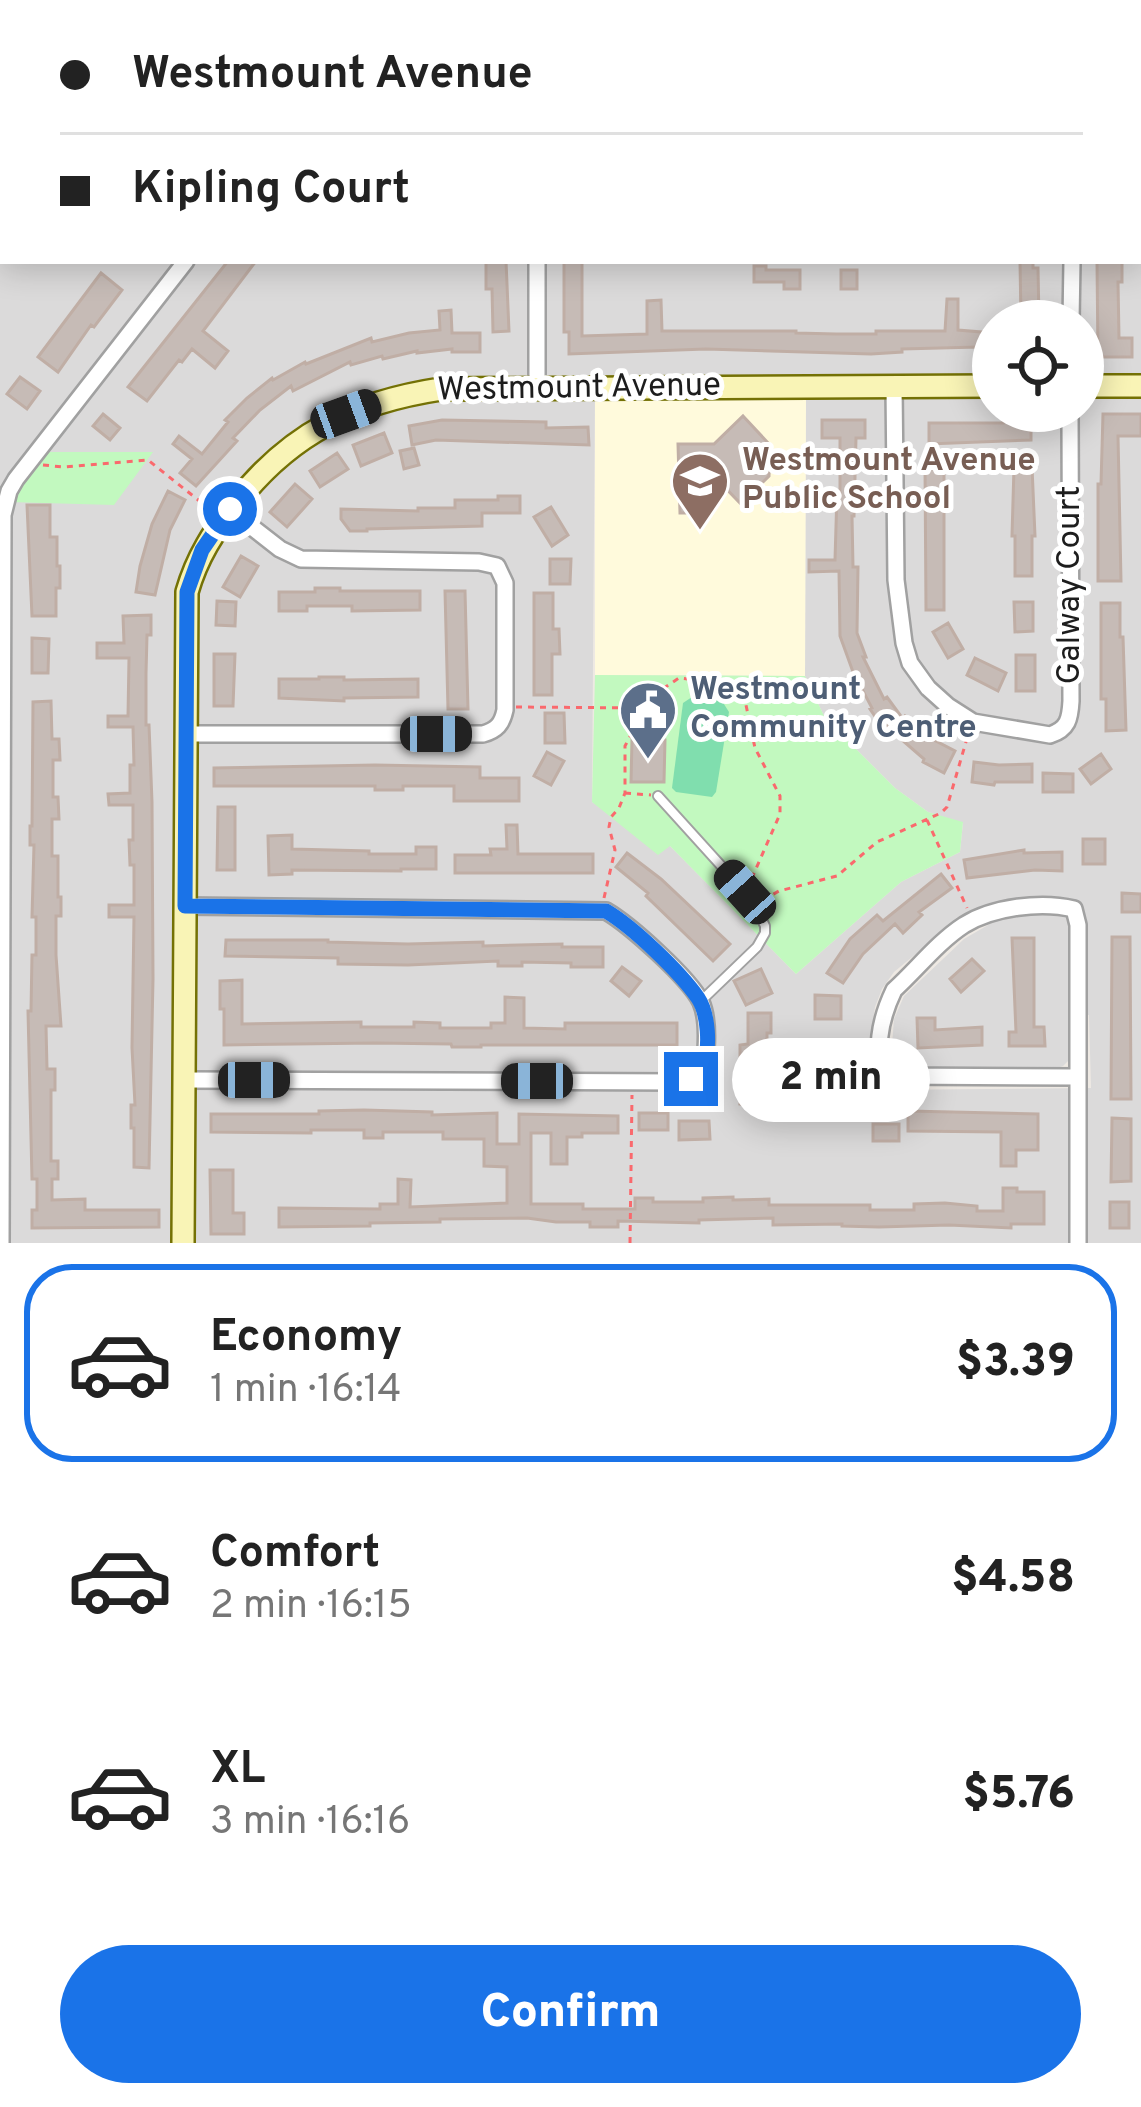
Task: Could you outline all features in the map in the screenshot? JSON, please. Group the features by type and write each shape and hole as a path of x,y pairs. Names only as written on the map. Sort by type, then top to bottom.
{"street":[{"path":"1,1243 1,528 8,479 31,459 184,264"},
{"path":"536,264 537,388"},
{"path":"1071,300 1072,264"},
{"name":"Galway Court","path":"894,386 896,580 904,643 910,663 928,688 973,722 1050,735 1070,720 1070,432"},
{"name":"Westmount Avenue","path":"183,1243 187,592 202,550 280,454 346,414 407,394 441,389 972,386"},
{"path":"1104,386 1141,386"},
{"path":"184,734 483,734 495,730 505,707 505,583 497,566 301,559 227,514"},
{"path":"185,906 601,910 659,955 700,1002 706,1052 698,1072 679,1082 185,1080"},
{"path":"1078,1077 887,1073 881,1067 882,1029 895,990 954,933 973,921 1024,908 1074,909 1078,925 1078,1077 1078,1243"}],"lane":[{"path":"658,796 755,904 765,926 763,940 700,1002"}],"path":[{"path":"31,459 47,467 148,460 227,514"},
{"path":"601,910 615,850 611,817 625,793 625,746 658,692 679,678 724,682 738,694 746,705 755,748 780,796 780,814 745,892"},
{"path":"505,707 646,708"},
{"path":"755,904 779,891 838,876 877,842 927,820 946,806 973,722"},
{"path":"625,793 658,796"},
{"path":"927,820 973,921"},
{"path":"630,1243 632,1082"}],"shaded area":[{"path":"0,264 1141,264 1141,1243 0,1243","holes":["806,388 805,676 825,718 895,788 928,812 963,823 960,852 901,882 796,974 669,845 592,802 595,390","994,903 995,921 964,939 904,996 894,1019 891,1058 902,1069 1057,1068 1070,1059 1070,1016 1089,1015 1091,1088 873,1090 870,1042 875,1007 894,972 963,915"]},
{"name":"Westmount Avenue Public School","path":"806,387 805,676 595,675 595,390"}],"green space":[{"path":"39,452 153,452 114,505 8,502"},
{"path":"595,675 805,676 825,718 895,788 928,812 963,822 960,852 901,882 796,974 670,846 658,855 592,802"},
{"path":"692,697 722,701 729,712 712,797 672,788 683,703"}],"building":[{"path":"226,264 254,264 203,331 228,351 215,368 192,349 147,401 128,387"},
{"path":"486,264 506,264 509,331 493,332 492,289 486,289"},
{"path":"564,264 582,264 582,336 647,334 647,301 661,300 662,331 945,331 947,299 958,299 958,330 972,331 972,347 871,354 706,349 569,354 569,332 564,332"},
{"path":"1020,264 1038,268 1039,300 1021,300"},
{"path":"1097,264 1122,264 1119,338 1132,338 1132,357 1104,357 1104,300 1097,300"},
{"path":"754,266 800,270 800,289 784,289 784,282 754,282"},
{"path":"841,270 857,270 857,289 841,289"},
{"path":"101,273 122,290 58,372 38,357"},
{"path":"451,310 452,333 480,333 480,352 417,351 350,362 293,391 291,386 260,410 196,486 180,473 192,459 173,444 179,436 202,454 228,422 225,420 272,378 371,338 372,342 440,330 439,311"},
{"path":"20,377 40,391 27,409 7,394"},
{"path":"103,414 120,428 110,440 93,426"},
{"path":"1104,414 1141,414 1141,436 1118,436 1121,581 1098,581"},
{"path":"743,416 770,445 769,476 741,504 709,471 710,513 680,513 678,444 714,444"},
{"path":"442,420 588,427 589,445 436,440 412,445 409,426"},
{"path":"822,420 865,420 865,438 856,438 852,516 853,567 858,567 857,633 884,699 903,719 905,716 955,751 944,773 923,762 883,728 870,709 840,636 839,571 809,572 809,560 835,560 840,438 822,438"},
{"path":"929,423 972,423 972,432 1031,432 1031,440 929,444"},
{"path":"384,433 392,453 361,466 353,445"},
{"path":"414,448 419,465 404,469 400,451"},
{"path":"337,453 348,469 320,487 310,471"},
{"path":"925,465 944,465 944,610 926,610"},
{"path":"1014,467 1032,467 1032,576 1015,576"},
{"path":"295,484 312,499 287,527 270,512"},
{"path":"168,491 185,500 170,530 155,595 136,592 152,524"},
{"path":"498,496 520,496 520,513 482,513 482,526 367,531 350,531 341,519 341,509 455,508 455,500 498,500"},
{"path":"27,505 50,505 50,537 57,537 60,566 56,616 32,616"},
{"path":"551,507 568,535 552,546 534,517"},
{"path":"241,556 258,566 240,597 223,587"},
{"path":"550,559 571,559 570,584 550,584"},
{"path":"315,588 420,591 420,610 307,606 307,611 279,611 279,592 315,592"},
{"path":"445,591 465,591 468,709 448,709"},
{"path":"534,593 553,593 553,629 559,629 560,654 552,654 552,695 534,695"},
{"path":"217,601 236,602 235,626 216,625"},
{"path":"1014,602 1033,602 1033,631 1015,632"},
{"path":"1101,603 1120,603 1126,730 1106,731 1106,699 1101,699"},
{"path":"151,615 146,674 152,802 149,1168 134,1167 131,1128 131,1105 135,1105 134,917 109,917 109,905 134,905 129,840 133,840 133,805 109,805 108,794 130,793 133,727 108,727 108,716 128,716 129,658 97,658 97,643 124,643 123,616"},
{"path":"948,623 963,649 948,658 933,632"},
{"path":"32,638 49,639 48,673 32,673"},
{"path":"214,654 235,654 233,706 214,706"},
{"path":"1016,655 1035,655 1035,691 1016,691"},
{"path":"975,658 1006,673 998,691 967,675"},
{"path":"279,679 418,679 418,697 279,698"},
{"path":"51,701 52,739 59,739 60,760 53,760 53,797 58,797 59,819 52,819 52,856 58,856 61,897 56,955 61,1026 46,1026 47,1069 55,1069 51,1161 58,1161 58,1179 52,1179 52,1200 85,1199 85,1210 159,1210 159,1227 32,1228 32,1210 37,1210 28,1011 32,955 36,955 34,845 30,845 33,702"},
{"path":"545,713 564,713 565,743 545,743"},
{"name":"Westmount Community Centre","path":"632,739 665,740 664,782 631,782"},
{"path":"547,752 564,761 551,785 534,776"},
{"path":"1101,754 1111,769 1091,784 1080,769"},
{"path":"974,762 1032,764 1032,782 972,782"},
{"path":"480,767 480,778 519,778 519,801 454,801 454,786 375,790 375,786 214,786 214,768"},
{"path":"1043,773 1073,774 1073,792 1043,792"},
{"path":"218,807 235,807 235,870 217,870"},
{"path":"506,825 517,825 518,854 593,854 593,873 455,873 455,855 491,855 490,849 507,849"},
{"path":"292,835 292,849 416,854 416,847 436,847 436,869 292,870 292,874 269,875 268,836"},
{"path":"1083,839 1105,839 1105,864 1083,864"},
{"path":"1024,850 1062,852 1062,871 967,878 964,860"},
{"path":"627,853 730,944 713,961 616,867"},
{"path":"941,874 952,888 919,912 922,915 903,933 895,924 863,954 843,983 827,973 850,939 877,915 883,921"},
{"path":"1122,893 1141,894 1141,912 1122,912"},
{"path":"1112,937 1130,937 1131,1099 1111,1099"},
{"path":"1012,938 1034,938 1034,1027 1044,1027 1045,1046 1009,1046 1009,1032 1016,1032"},
{"path":"226,940 562,944 603,947 603,967 522,962 522,966 498,966 498,961 338,964 338,958 225,956"},
{"path":"972,959 984,971 961,992 950,979"},
{"path":"622,967 641,981 629,996 611,981"},
{"path":"761,969 772,993 746,1005 734,981"},
{"path":"242,980 242,1024 361,1022 361,1027 414,1027 414,1022 440,1023 440,1028 491,1028 491,1023 505,1023 505,997 524,998 524,1028 565,1029 565,1023 677,1023 677,1045 224,1045 220,981"},
{"path":"815,995 841,996 841,1019 815,1019"},
{"path":"748,1013 771,1013 767,1079 780,1081 774,1111 740,1104 747,1068 740,1068 740,1045 748,1044"},
{"path":"917,1018 935,1018 935,1030 982,1027 982,1045 918,1048"},
{"path":"835,1069 837,1092 805,1095 803,1072"},
{"path":"908,1111 1038,1114 1038,1150 1016,1150 1016,1166 1001,1166 1001,1132 908,1131"},
{"path":"497,1113 497,1144 519,1144 519,1114 618,1116 618,1133 567,1137 567,1164 551,1164 551,1133 531,1133 531,1204 635,1209 635,1198 703,1202 703,1198 733,1197 769,1199 769,1205 914,1210 914,1204 945,1203 1003,1211 1003,1188 1017,1188 1017,1192 1044,1192 1044,1224 1011,1224 1011,1228 773,1225 773,1218 618,1221 618,1227 590,1227 590,1222 527,1218 279,1227 279,1208 380,1209 380,1204 398,1204 398,1179 411,1180 410,1207 507,1203 507,1167 484,1166 484,1139 443,1139 443,1132 383,1132 383,1138 364,1138 364,1130 211,1132 211,1114"},
{"path":"639,1113 668,1113 668,1130 639,1130"},
{"path":"1112,1118 1131,1119 1131,1181 1111,1182"},
{"path":"679,1121 709,1121 710,1139 679,1140"},
{"path":"873,1124 899,1124 899,1141 873,1141"},
{"path":"210,1170 233,1170 233,1213 244,1213 244,1234 211,1234"},
{"path":"1110,1202 1129,1202 1129,1228 1110,1228"}],"place":[{"name":"Westmount Avenue Public School","path":"700,532"},
{"name":"Westmount Community Centre","path":"648,761"}],"route":[{"path":"230,509 202,550 187,592 185,906 606,911 659,955 698,997 705,1017 706,1052 704,1064 691,1079"}]}
